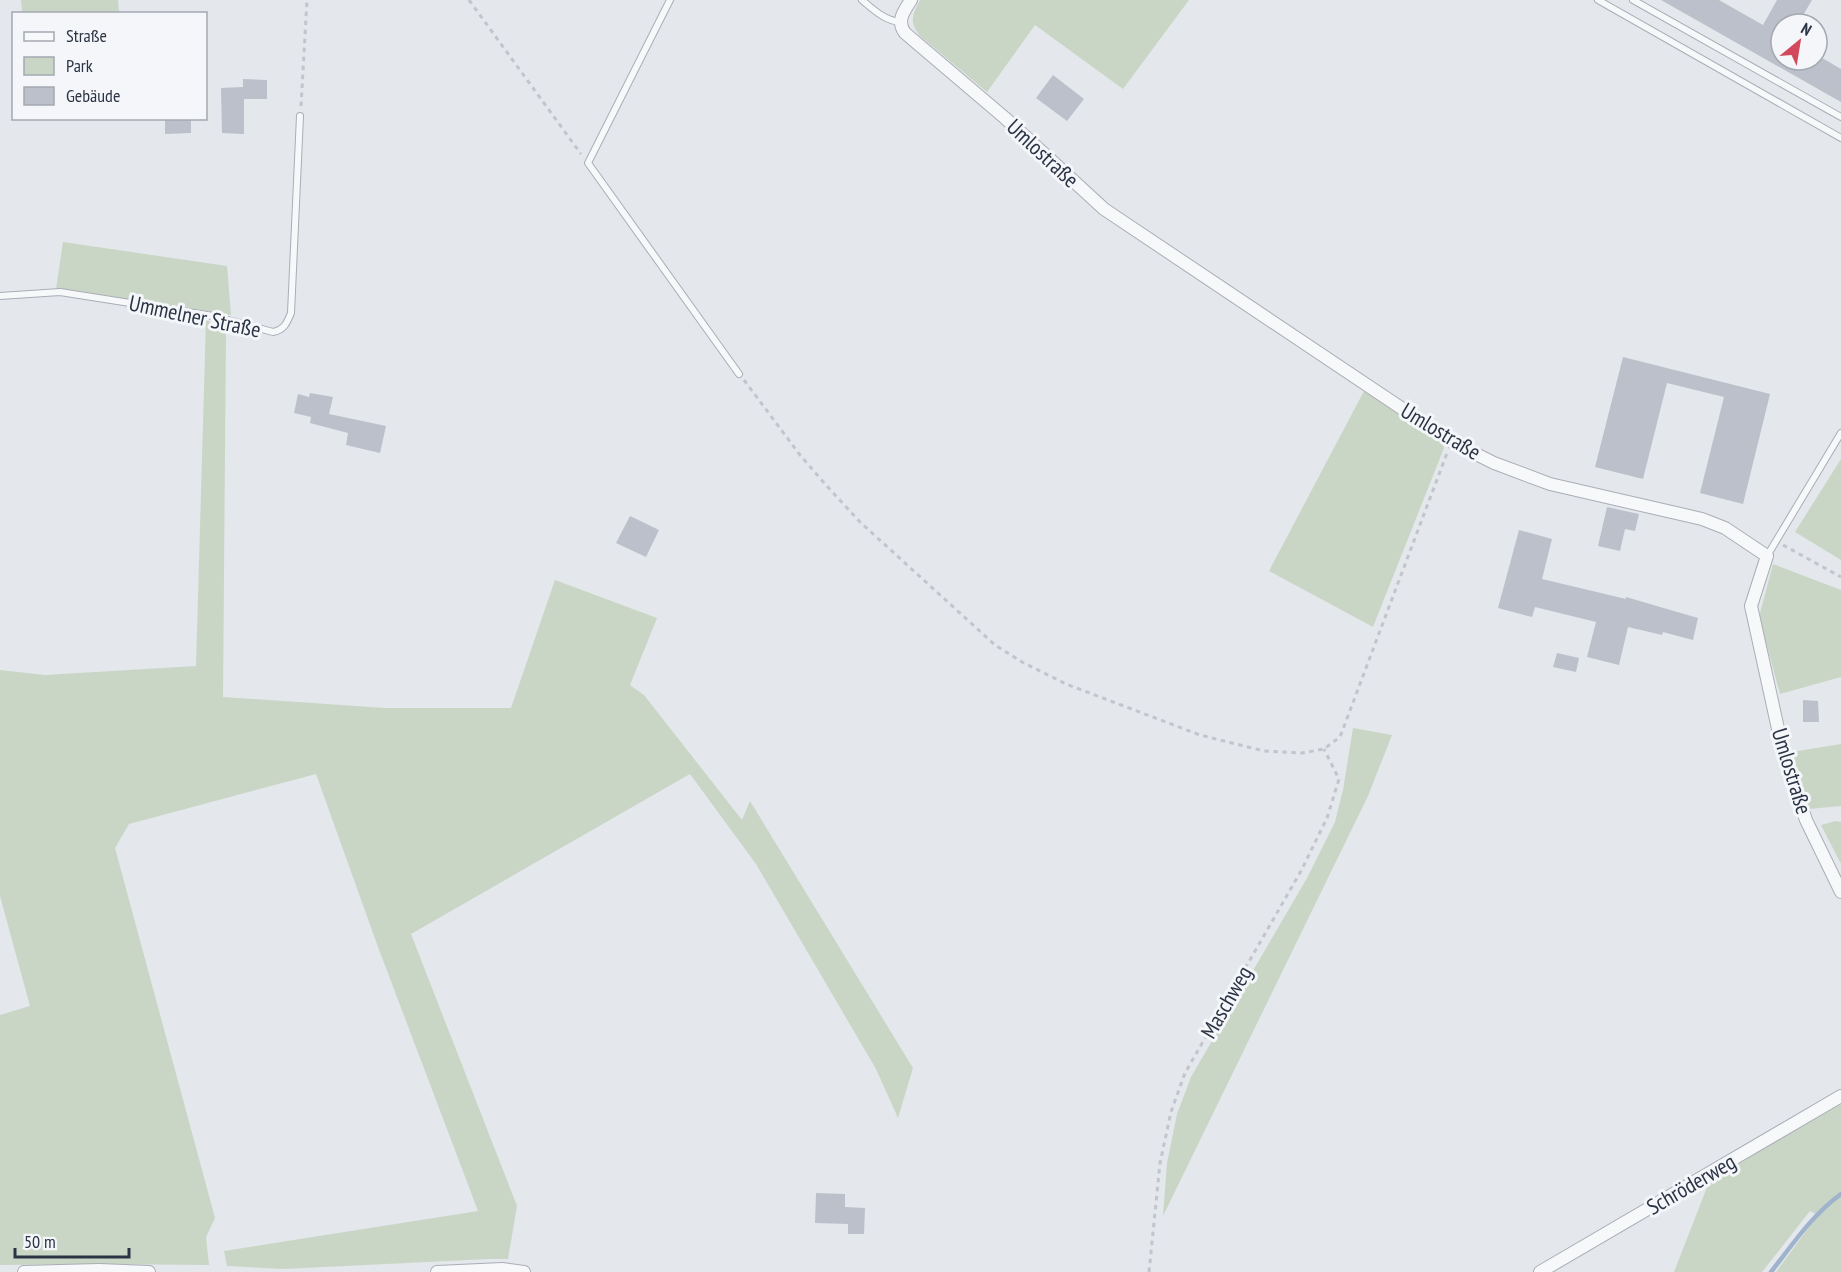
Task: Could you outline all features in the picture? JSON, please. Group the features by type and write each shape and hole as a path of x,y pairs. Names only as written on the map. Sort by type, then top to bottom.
{"street":[{"path":"900,22 911,0"},
{"name":"Umlostraße","path":"900,22 900,28 904,33 1005,118 1104,209 1452,442 1494,463 1550,484 1702,519 1725,528 1767,556 1751,606 1784,756 1806,820 1841,892"},
{"name":"Schröderweg","path":"1540,1272 1841,1096"},
{"path":"437,1272 502,1269 524,1272"},
{"path":"24,1272 99,1270 149,1272"}],"lane":[{"path":"670,0 588,163 739,374"},
{"path":"862,0 883,17 900,22"},
{"path":"1598,0 1841,138"},
{"path":"1633,0 1841,117"},
{"name":"Ummelner Straße","path":"0,296 60,292 213,316 273,333 280,331 287,323 291,313 300,116"},
{"path":"1767,556 1841,433"}],"path":[{"path":"300,116 307,0"},
{"path":"469,0 588,163"},
{"path":"739,374 800,455 853,514 995,645 1066,684 1200,735 1264,751 1302,753 1324,748 1340,737 1452,442"},
{"path":"1776,542 1841,577"},
{"name":"Maschweg","path":"1149,1272 1160,1163 1171,1112 1185,1073 1301,871 1327,818 1339,779 1324,748"}],"green space":[{"path":"21,0 118,0 119,12 22,12"},
{"path":"920,0 1189,0 1123,89 1035,25 987,92 920,36 914,27 913,18"},
{"path":"63,242 227,266 231,315 56,289"},
{"path":"206,320 226,330 223,697 385,708 511,708 555,580 657,618 630,685 644,695 742,820 750,801 913,1068 898,1118 876,1069 756,864 690,774 411,934 517,1206 508,1259 283,1269 227,1266 224,1251 478,1211 378,947 316,774 129,824 115,848 215,1218 206,1237 209,1265 0,1265 0,1015 30,1006 0,896 0,670 45,675 196,666"},
{"path":"1364,391 1441,440 1444,448 1373,627 1269,571"},
{"path":"1841,459 1841,560 1795,532"},
{"path":"1773,564 1841,590 1841,677 1780,694 1759,617"},
{"path":"1353,728 1392,735 1368,796 1163,1216 1167,1163 1177,1114 1191,1077 1307,878 1335,822 1343,790"},
{"path":"1841,744 1841,806 1809,809 1792,752"},
{"path":"1841,822 1841,864 1821,825"},
{"path":"1841,1102 1841,1272 1776,1272 1818,1215 1810,1211 1762,1272 1674,1272 1709,1182"}],"building":[{"path":"1661,0 1719,0 1763,25 1769,14 1769,61"},
{"path":"1777,0 1812,0 1805,12 1770,12"},
{"path":"1829,62 1841,69 1841,102 1788,72 1829,72"},
{"path":"1053,75 1084,99 1067,121 1036,98"},
{"path":"243,79 267,80 267,99 244,99 244,134 222,133 221,88 243,87"},
{"path":"165,120 191,120 191,133 165,134"},
{"path":"1623,357 1770,394 1743,504 1700,493 1724,397 1667,383 1643,479 1595,467"},
{"path":"310,393 333,397 329,414 386,426 380,453 346,445 348,433 310,423 311,417 294,413 298,394 309,397"},
{"path":"1607,507 1639,514 1635,531 1625,529 1620,551 1598,546"},
{"path":"630,516 659,530 646,557 616,543"},
{"path":"1519,530 1552,539 1542,579 1626,599 1626,597 1698,618 1693,640 1663,632 1662,635 1628,627 1619,665 1587,657 1596,622 1535,607 1532,617 1498,608"},
{"path":"1557,653 1579,658 1576,672 1553,667"},
{"path":"1803,700 1818,701 1819,722 1803,722"},
{"path":"816,1193 845,1194 845,1207 865,1208 864,1234 848,1234 848,1224 815,1223"}],"waterway":[{"path":"1771,1272 1812,1221 1841,1194"}]}
